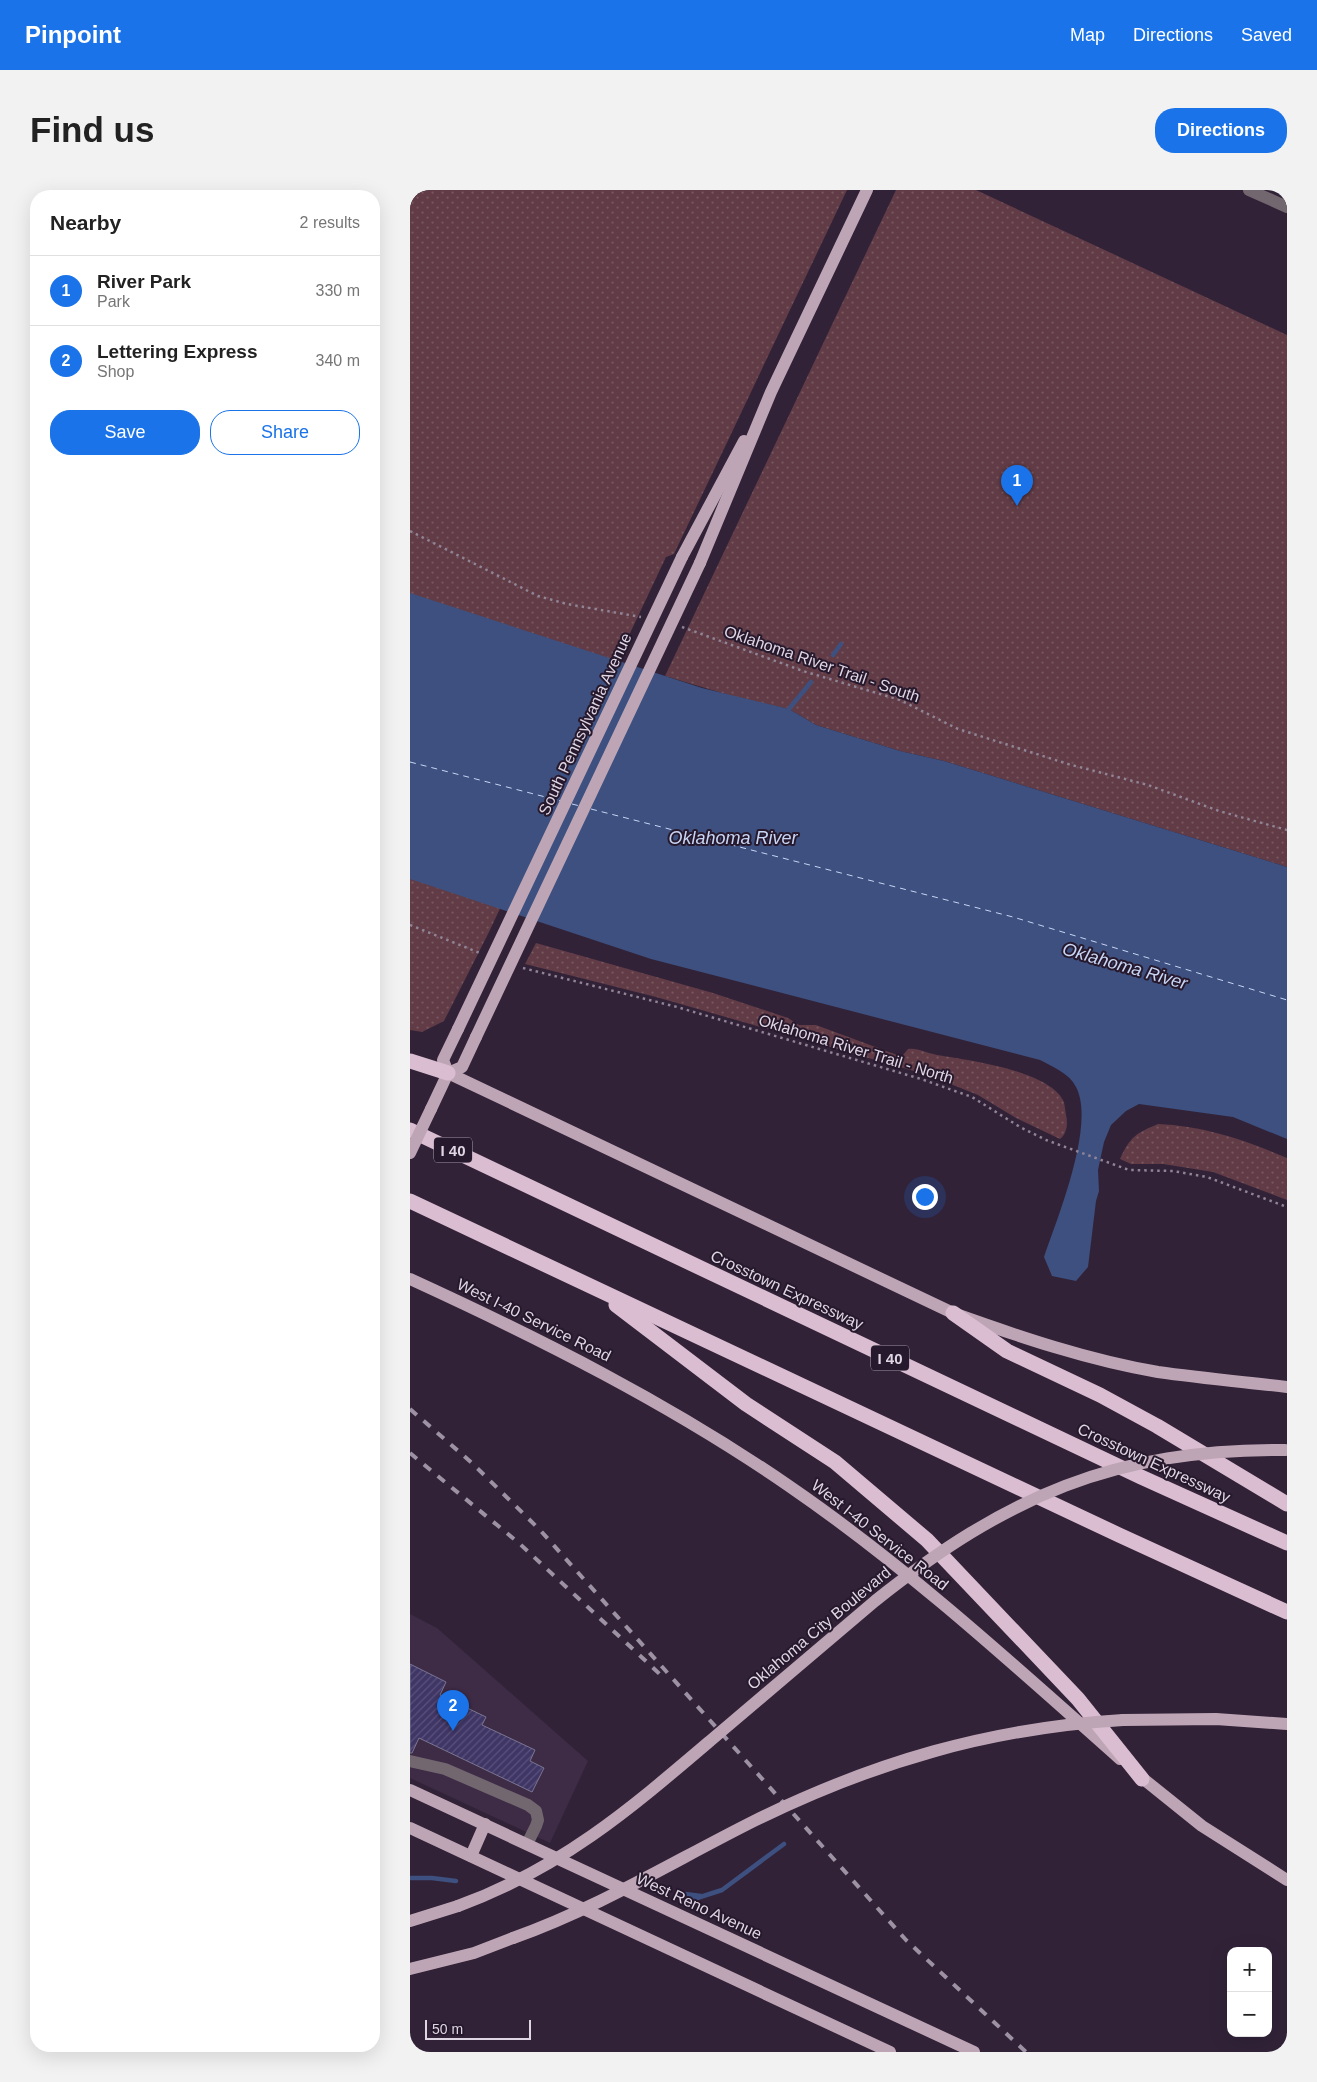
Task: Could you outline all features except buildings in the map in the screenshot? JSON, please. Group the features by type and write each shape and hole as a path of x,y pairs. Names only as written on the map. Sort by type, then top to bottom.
{"highway":[{"path":"410,1062 448,1073"},
{"name":"Crosstown Expressway","path":"410,1130 1141,1477 1287,1542"},
{"path":"410,1201 1137,1544 1287,1612"},
{"path":"591,1286 746,1404 834,1462 890,1507 927,1540 1078,1699 1142,1779"},
{"path":"953,1313 1007,1351 1100,1395 1157,1426 1287,1504"}],"main road":[{"name":"South Pennsylvania Avenue","path":"448,1073 442,1060 682,558 771,392 867,190"},
{"name":"South Pennsylvania Avenue","path":"410,1153 448,1073 462,1067 700,563 771,392"},
{"path":"448,1073 953,1313 1012,1334 1105,1360 1158,1372 1287,1387"},
{"name":"West I-40 Service Road","path":"410,1278 556,1347 629,1386 711,1435 790,1486 895,1564 1142,1779 1202,1826 1287,1880"},
{"name":"Oklahoma City Boulevard","path":"410,1921 500,1890 536,1871 600,1832 882,1596 931,1558 984,1524 1051,1490 1152,1460 1215,1451 1286,1450"},
{"path":"410,1970 474,1953 580,1911 799,1800 904,1759 968,1742 1027,1730 1123,1720 1216,1718 1287,1724"},
{"name":"West Reno Avenue","path":"410,1790 974,2052"},
{"path":"471,1856 486,1824"},
{"path":"410,1828 890,2052"}],"street":[{"path":"1249,190 1287,207"},
{"path":"410,1760 445,1770 528,1805 536,1811 538,1820 527,1844"}],"path":[{"path":"410,531 538,596 567,604 646,618"},
{"name":"Oklahoma River Trail - South","path":"679,626 803,671 900,700 958,729 1068,764 1134,781 1220,811 1287,830"},
{"path":"410,925 488,956"},
{"name":"Oklahoma River Trail - North","path":"519,967 684,1009 921,1079 972,1097 1020,1126 1054,1143 1124,1168 1140,1172 1173,1171 1207,1177 1287,1207"}],"shaded area":[{"path":"410,190 847,190 674,554 666,557 488,934 444,1021 422,1032 410,1030"},
{"path":"896,190 976,190 1287,335 1287,867 944,761 900,751 816,725 789,709 742,699 665,676"},
{"path":"536,943 713,993 788,1018 799,1025 816,1025 897,1055 903,1055 908,1049 916,1049 1005,1068 1024,1074 1041,1081 1054,1090 1063,1100 1067,1121 1066,1131 1060,1139 1016,1118 978,1095 928,1075 656,997 525,964"},
{"path":"1158,1124 1175,1125 1224,1135 1256,1145 1287,1158 1287,1200 1213,1172 1163,1164 1131,1164 1120,1159 1134,1137"},
{"path":"410,1614 437,1628 588,1761 550,1843 410,1778"}],"water":[{"name":"Oklahoma River","path":"410,593 702,688 789,709 816,725 900,751 944,761 1287,867 1287,1139 1233,1117 1139,1104 1126,1111 1111,1125 1104,1142 1098,1170 1099,1191 1096,1201 1088,1267 1076,1281 1052,1276 1044,1257 1072,1172 1081,1124 1081,1103 1076,1087 1060,1071 1040,1060 651,959 410,879"}],"waterway":[{"path":"833,655 841,644"},
{"path":"789,709 811,682"},
{"path":"691,1900 722,1890 784,1844"},
{"path":"410,1878 456,1881"},
{"path":"677,1893 701,1896"}],"ferry route":[{"path":"410,762 561,801"},
{"path":"572,804 580,806"},
{"path":"591,809 1013,917 1287,1000"}],"railway":[{"path":"410,1409 472,1463 540,1530 906,1940 1026,2052"},
{"path":"410,1453 520,1544 664,1678"}],"place":[{"name":"River Park","path":"1017,506"},
{"name":"Lettering Express","path":"453,1731"}]}
